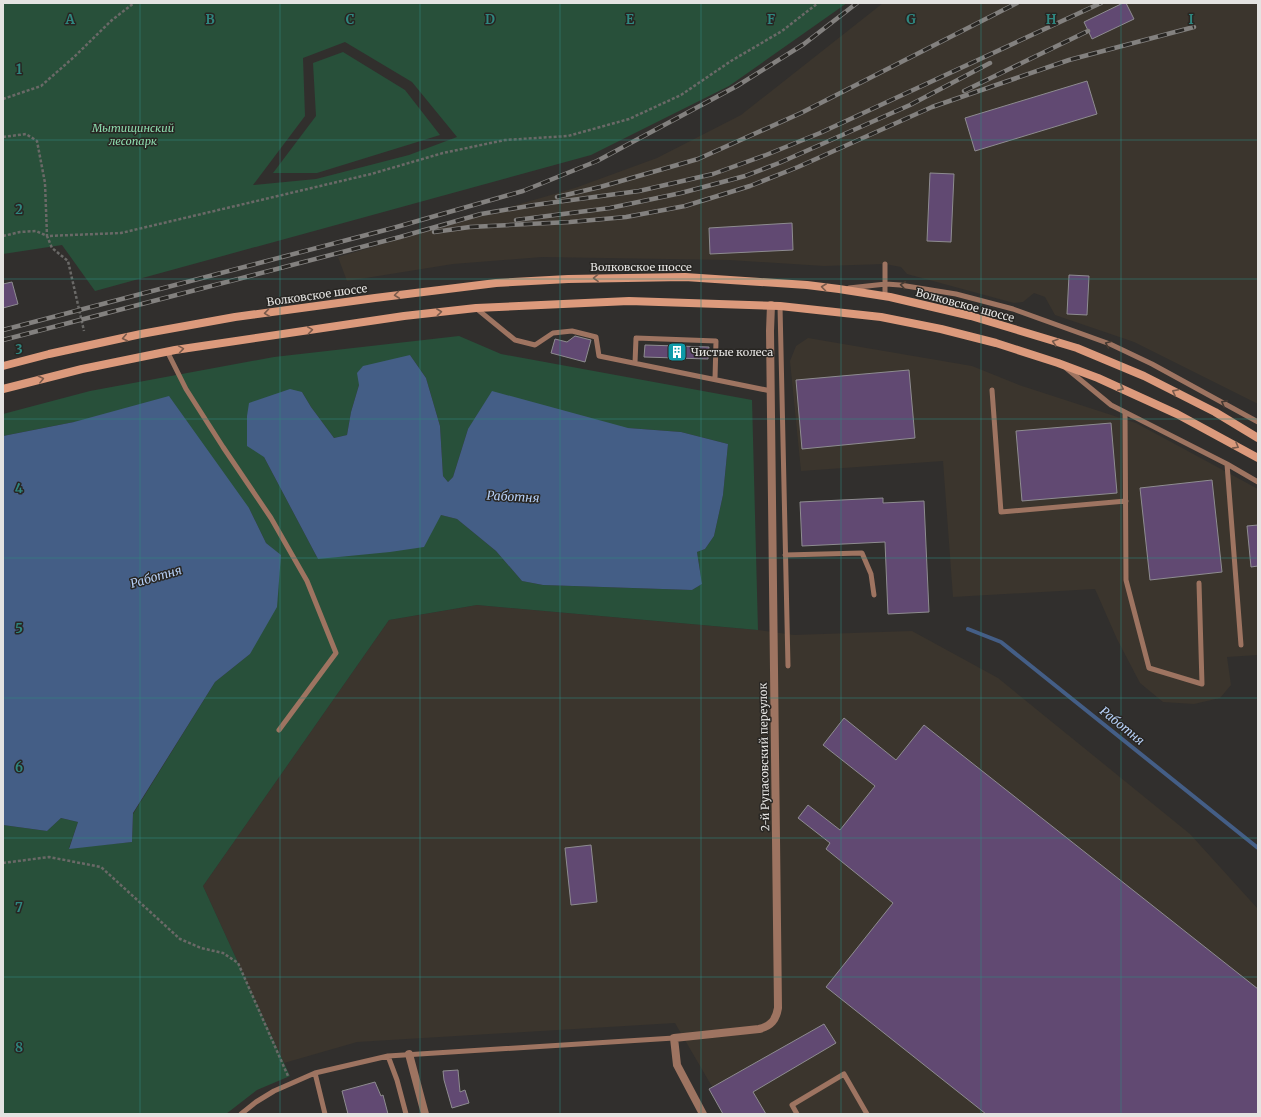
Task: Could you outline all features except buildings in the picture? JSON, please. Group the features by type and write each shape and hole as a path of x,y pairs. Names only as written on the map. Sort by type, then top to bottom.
{"main road":[{"name":"Волковское шоссе","path":"3,366 126,337 235,317 375,298 496,283 568,279 685,277 839,289 885,296 971,316 1077,348 1144,376 1215,412 1258,438"},
{"path":"3,389 82,369 167,351 404,316 476,308 616,301 771,305 881,316 996,343 1058,363 1098,378 1177,414 1258,458"}],"street":[{"name":"2-й Рупасовский переулок","path":"674,1038 759,1030 767,1027 773,1021 777,1015 778,1008 771,305"},
{"path":"674,1038 677,1065 703,1114"},
{"path":"409,1054 425,1114"}],"lane":[{"path":"885,264 885,296"},
{"path":"839,289 886,284 900,285 956,294 1013,309 1110,344 1152,364 1258,422"},
{"path":"780,306 788,666"},
{"path":"476,308 515,340 535,345 553,333 572,331 596,337 600,356 771,391"},
{"path":"635,363 636,338 716,341 715,379"},
{"path":"167,351 186,389 275,524 307,581 336,653 279,730"},
{"path":"1058,363 1111,405 1227,464 1258,482"},
{"path":"992,390 1001,512 1126,501"},
{"path":"1125,413 1126,580 1149,668 1202,684 1199,583"},
{"path":"1227,464 1241,645"},
{"path":"785,555 862,553 871,574 874,595"},
{"path":"241,1114 256,1102 314,1073 388,1056 674,1038"},
{"path":"388,1056 397,1080 406,1114"},
{"path":"314,1073 325,1114"},
{"path":"797,1114 792,1104 844,1074 867,1114"}],"path":[{"path":"3,99 41,86 74,57 112,20 134,3"},
{"path":"3,236 20,232 36,231 47,236 121,233 371,174 443,153 505,140 568,136 628,119 681,95 731,61 782,31 818,3"},
{"path":"3,137 26,134 37,141 45,183 47,236 52,248 68,261 84,331"},
{"path":"3,863 49,857 101,867 180,939 201,948 223,953 238,963 291,1084"}],"shaded area":[{"path":"883,3 1258,3 1258,404 1134,342 1055,315 1045,297 1034,293 1023,302 1014,303 907,274 901,267 885,264 824,266 729,260 542,257 453,264 347,281 338,257 575,188 657,158 741,115"},
{"path":"808,338 972,366 1019,385 1136,423 1258,489 1258,655 1227,657 1231,685 1220,698 1194,704 1163,702 1140,683 1117,639 1095,589 953,597 943,461 801,471 790,361 796,346"},
{"path":"477,605 758,630 794,635 912,631 998,678 1190,834 1258,909 1258,1114 728,1114 675,1023 357,1042 284,1063 203,886 389,620"}],"green space":[{"name":"Мытищинский лесопарк","path":"3,3 847,3 729,86 591,155 95,291 62,245 3,254","holes":["345,42 412,82 457,137 409,155 316,179 253,185 305,116 303,58"]},
{"path":"343,52 405,90 440,135 317,173 273,173 316,116 313,63"},
{"path":"459,336 501,354 752,400 758,630 477,605 389,620 203,886 290,1076 257,1090 226,1114 3,1114 3,825 47,831 61,818 78,822 69,848 132,842 133,814 215,682 250,654 281,556 266,543 249,508 74,422 3,436 3,414 90,391 274,357","holes":["410,355 426,378 440,426 443,476 448,482 453,477 468,429 628,428 681,432 728,444 723,495 714,536 705,549 697,552 702,584 692,590 543,585 522,581 496,551 457,519 441,515 318,559 264,457 302,392 334,438 347,435 351,412 359,385"]}],"water":[{"path":"410,355 426,378 440,426 443,476 448,482 453,477 468,429 492,391 628,428 681,432 728,444 723,495 714,536 705,549 697,552 702,584 692,590 543,585 522,581 496,551 457,519 441,515 424,547 318,559 264,457 247,446 247,416 249,403 290,389 302,392 334,438 347,435 351,412 359,385 357,373 363,366"},
{"path":"169,396 249,508 266,543 281,555 277,607 250,654 215,682 133,813 132,842 69,849 78,822 61,818 47,831 3,825 3,436 74,422"}],"waterway":[{"name":"Работня","path":"968,629 1001,642 1258,848"}],"railway":[{"path":"3,330 393,228 523,191 597,161 737,86 804,44 857,3"},
{"path":"557,197 600,187 698,159 801,113 1017,3"},
{"path":"3,340 400,237 481,214 534,205 639,191 713,174 766,155 820,133 1101,3"},
{"path":"434,232 470,227 570,222 626,217 685,206 750,186 798,167 932,107 1069,60 1194,27"},
{"path":"964,91 1088,31"},
{"path":"516,220 610,208 681,193 745,176 779,163 910,105 990,63"}],"place":[{"name":"Чистые колеса","path":"677,352"}]}
